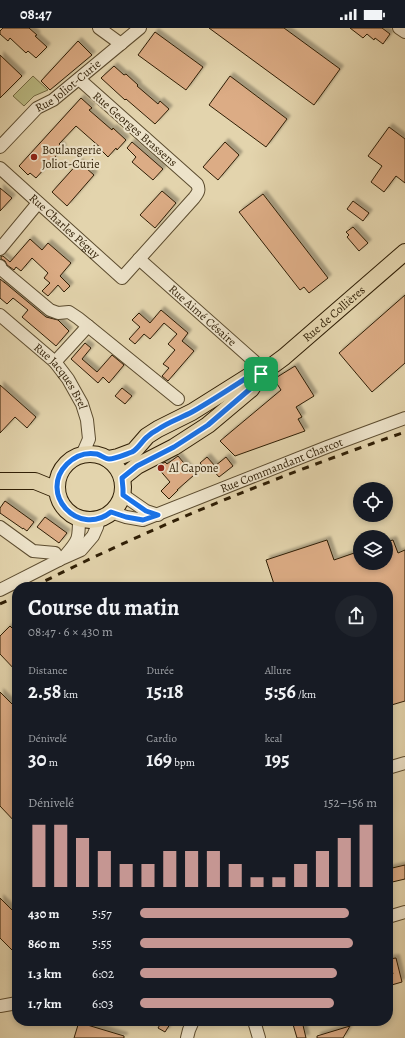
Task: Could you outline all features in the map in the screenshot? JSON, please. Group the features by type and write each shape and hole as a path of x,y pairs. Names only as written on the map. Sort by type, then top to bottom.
{"main road":[{"name":"Rue de Collières","path":"122,478 137,466 174,447 208,425 250,389 261,374 284,357 405,252"},
{"name":"Rue de Collières","path":"108,459 134,451 147,436 158,429 192,412 254,373 261,374"},
{"path":"89,454 97,454 108,459 116,466 122,478 123,495 119,504 105,516 92,520 79,518 67,511 62,505 57,490 58,478 65,465 76,457 89,454"},
{"path":"0,481 35,482 57,490"}],"street":[{"path":"99,28 121,44"},
{"name":"Rue Joliot-Curie","path":"0,147 37,108 53,100 140,28"},
{"path":"399,28 405,32"},
{"name":"Rue Georges Brassens","path":"79,79 191,178 199,188 198,192 139,259"},
{"name":"Rue Charles Péguy","path":"4,172 122,278 139,259"},
{"path":"0,249 38,203"},
{"name":"Rue Aimé Césaire","path":"139,259 254,361 261,374"},
{"path":"0,266 1,269 50,310 58,313 69,312 78,318 178,399"},
{"name":"Rue Jacques Brel","path":"0,314 55,362 68,379 82,404 87,420 88,439 82,455"},
{"path":"55,362 88,326"},
{"name":"Rue Commandant Charcot","path":"105,516 126,517 143,520 327,447 405,418"},
{"path":"123,495 146,511 158,515"},
{"path":"16,582 81,550 93,536 97,527 105,516"},
{"path":"61,559 79,537 79,518"},
{"path":"0,527 33,551 55,553 61,559"},
{"path":"0,590 12,584"},
{"path":"393,767 405,763"},
{"path":"393,916 405,912"},
{"path":"0,1006 12,1004"},
{"path":"187,1038 191,1026"},
{"path":"255,1026 259,1038"}],"green space":[{"path":"33,76 48,90 34,96 24,106 13,96"}],"building":[{"path":"3,28 29,28 47,47 36,58 28,51 26,53 10,38 8,41 0,34 0,31"},
{"path":"209,28 284,28 340,69 314,105"},
{"path":"350,28 382,28 390,34 383,44 375,38 374,40 367,34 363,38"},
{"path":"155,32 203,67 186,90 138,55"},
{"path":"78,41 92,55 50,90 41,81"},
{"path":"0,55 22,76 0,98"},
{"path":"114,66 124,75 126,74 138,85 137,86 158,104 160,101 169,109 155,124 101,78"},
{"path":"230,76 287,119 266,147 209,105"},
{"path":"81,98 92,108 89,110 126,140 108,157 101,150 102,149 76,126 59,144 63,148 36,178 30,173 28,175 19,166"},
{"path":"389,127 405,139 405,183 396,176 384,192 371,182 382,166 368,156"},
{"path":"132,142 163,169 153,180 132,162 136,157 127,148"},
{"path":"225,142 239,155 218,180 203,167"},
{"path":"79,162 94,175 67,206 52,192"},
{"path":"0,188 12,198 0,211"},
{"path":"162,191 176,203 155,228 140,215"},
{"path":"263,194 328,278 309,293 304,287 300,290 239,212"},
{"path":"353,201 369,213 363,221 347,209"},
{"path":"353,227 368,243 359,251 347,237 349,235 346,232"},
{"path":"30,239 42,250 48,243 71,263 60,276 70,286 64,292 58,285 48,296 42,291 50,283 44,278 48,273 32,258 21,271 16,267 14,270 1,259 1,256 3,256 10,262"},
{"path":"0,279 46,317 58,320 69,331 56,346 22,317 28,310 13,298 7,304 0,298"},
{"path":"405,295 405,363 372,392 339,353"},
{"path":"161,310 188,333 182,341 194,351 168,381 162,376 169,368 163,364 175,350 168,344 177,334 164,323 150,339 144,334 135,344 129,339 140,327 132,320 139,313 150,323"},
{"path":"85,343 91,348 82,359 97,372 112,355 124,365 109,383 103,377 98,383 71,359"},
{"path":"295,366 314,396 296,407 302,417 298,419 305,431 235,456 220,441 281,390 274,379"},
{"path":"0,385 36,417 27,428 15,417 0,433"},
{"path":"122,388 132,396 125,404 115,396"},
{"path":"178,456 194,475 169,499 161,491 170,482 157,467 165,462 167,464"},
{"path":"207,457 215,466 226,457 233,466 219,477 212,469 208,472 200,463"},
{"path":"5,501 34,522 27,531 0,513 0,508"},
{"path":"45,517 67,533 59,543 37,527"},
{"path":"327,540 334,560 353,553 353,570 393,570 393,540 398,553 405,550 405,701 393,705 393,582 273,582 266,560"},
{"path":"10,626 12,628 12,667 0,654 0,636"},
{"path":"0,692 12,704 12,819 0,806"},
{"path":"405,865 405,879 393,882 393,868"},
{"path":"0,898 12,910 12,950 0,938"},
{"path":"393,958 396,958 402,982 393,985 393,974"},
{"path":"78,1026 91,1026 124,1036 124,1038 74,1038"},
{"path":"159,1026 169,1026 165,1032 158,1028"},
{"path":"293,1026 303,1026 306,1038 297,1038"},
{"path":"350,1026 343,1038 317,1038 317,1036"}],"railway":[{"path":"43,582 124,543 216,503 310,466 405,432"},
{"path":"0,604 12,598"}],"place":[{"name":"Boulangerie Joliot-Curie","path":"34,157"},
{"name":"Al Capone","path":"161,468"}],"route":[{"path":"254,373 261,374 250,389 208,425 174,447 137,466 122,478 123,495 146,511 158,515 143,520 126,517 111,512 100,519 82,519 74,516 62,505 57,490 57,483 60,473 70,460 89,454 97,454 108,459 134,451 147,436 158,429 192,412 254,373"}]}
